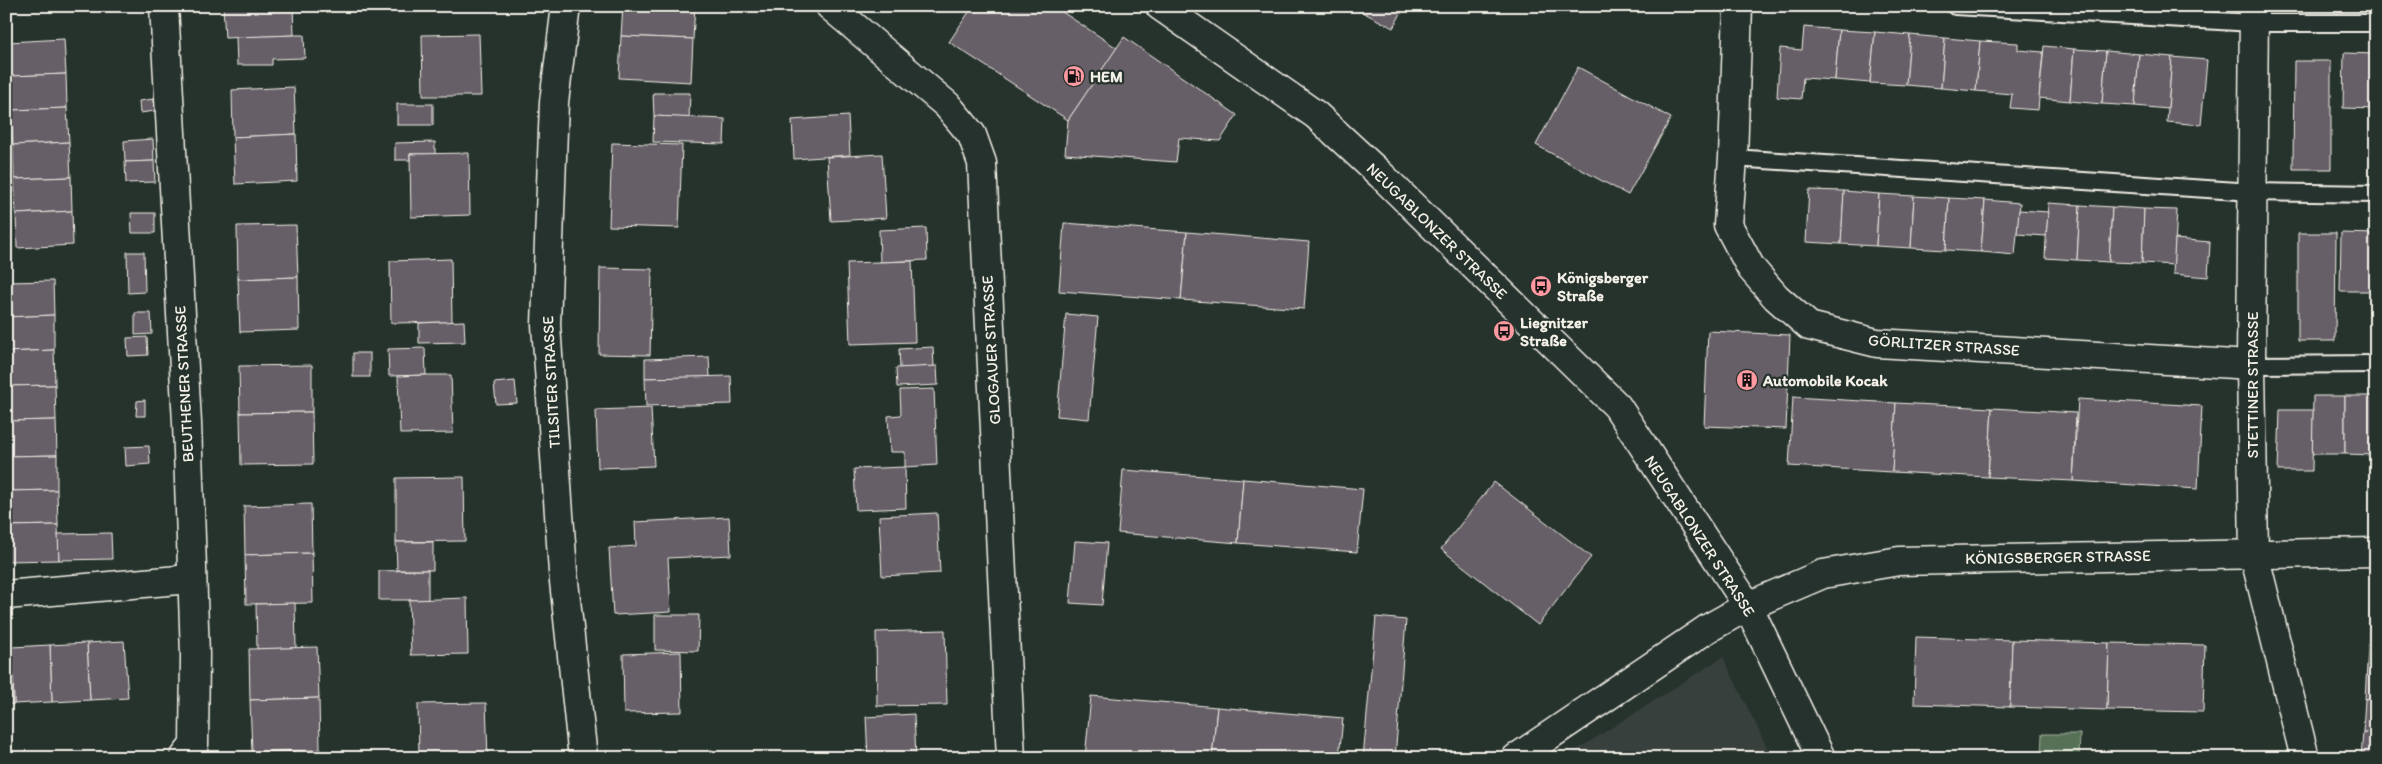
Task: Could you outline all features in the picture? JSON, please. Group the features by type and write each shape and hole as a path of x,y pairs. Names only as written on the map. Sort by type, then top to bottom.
{"street":[{"name":"BEUTHENER STRASSE","path":"164,6 187,424 190,579 195,655 194,745 184,758"},
{"name":"TILSITER STRASSE","path":"566,6 554,102 546,325 563,572 583,758"},
{"name":"GLOGAUER STRASSE","path":"830,6 946,105 972,135 982,163 1012,758"},
{"name":"NEUGABLONZER STRASSE","path":"1160,6 1316,115 1381,175 1617,406 1748,606 1821,758"},
{"name":"GÖRLITZER STRASSE","path":"1738,6 1733,158 1728,225 1751,268 1776,298 1809,326 1877,343 2251,365"},
{"name":"STETTINER STRASSE","path":"2254,14 2251,365 2254,554 2305,758"},
{"name":"KÖNIGSBERGER STRASSE","path":"1748,606 1823,574 1899,561 2376,552"},
{"path":"6,595 190,579"},
{"path":"1516,758 1707,629 1748,606"}],"lane":[{"path":"1955,6 2254,14 2376,23"},
{"path":"1733,158 2253,192 2376,194"},
{"path":"2251,365 2376,364"}],"shaded area":[{"path":"1723,657 1772,758 1564,758"}],"green space":[{"path":"2042,734 2080,734 2079,758 2041,758"}],"building":[{"path":"223,6 293,6 294,35 225,38"},
{"path":"623,6 695,6 693,39 621,36"},
{"path":"973,6 1053,6 1117,48 1068,120 949,42"},
{"path":"1351,6 1405,6 1393,28"},
{"path":"1804,27 1839,30 1835,80 1803,78 1801,99 1777,97 1780,48 1802,50"},
{"path":"1839,30 1875,32 1870,83 1835,80"},
{"path":"1875,32 1910,35 1906,85 1870,83"},
{"path":"479,34 481,96 423,96 422,35"},
{"path":"304,35 305,58 272,59 272,65 237,65 236,37"},
{"path":"1910,35 1945,38 1941,88 1906,85"},
{"path":"621,36 693,39 691,82 619,78"},
{"path":"1124,37 1237,115 1220,141 1179,138 1176,162 1065,154 1068,120"},
{"path":"1945,38 1980,41 1976,91 1941,88"},
{"path":"64,39 66,74 9,76 8,42"},
{"path":"1980,41 2018,43 2018,50 2043,52 2038,110 2010,108 2012,94 1976,91"},
{"path":"2044,46 2074,49 2070,101 2039,98"},
{"path":"2074,49 2106,51 2102,104 2070,101"},
{"path":"2106,51 2139,54 2135,106 2102,104"},
{"path":"2344,53 2376,54 2376,109 2343,108"},
{"path":"2139,54 2172,57 2168,109 2135,106"},
{"path":"2172,57 2207,60 2201,125 2167,122"},
{"path":"2294,61 2331,61 2331,169 2293,169"},
{"path":"1578,67 1671,118 1628,195 1536,145"},
{"path":"66,74 67,108 11,110 9,76"},
{"path":"294,87 296,134 233,137 232,90"},
{"path":"653,93 690,93 689,118 654,116"},
{"path":"154,99 155,111 140,113 139,101"},
{"path":"397,104 433,104 433,125 397,125"},
{"path":"67,108 69,142 13,145 11,110"},
{"path":"654,116 725,119 724,144 653,142"},
{"path":"848,116 850,155 794,159 792,120"},
{"path":"296,134 297,181 235,184 233,137"},
{"path":"153,139 154,161 125,162 124,141"},
{"path":"69,142 71,177 14,179 13,145"},
{"path":"435,142 435,154 410,154 410,160 395,160 395,143"},
{"path":"612,143 682,145 679,228 609,226"},
{"path":"469,153 470,215 411,217 410,154"},
{"path":"882,154 886,218 831,221 827,157"},
{"path":"154,161 155,182 126,183 125,162"},
{"path":"71,177 72,211 16,214 14,179"},
{"path":"1809,190 1844,191 1841,244 1806,242"},
{"path":"1844,191 1879,194 1876,246 1841,244"},
{"path":"1879,194 1914,196 1911,248 1876,246"},
{"path":"1914,196 1949,198 1946,250 1911,248"},
{"path":"1949,198 1985,200 1981,252 1946,250"},
{"path":"1985,200 2020,203 2015,255 1981,252"},
{"path":"2048,203 2080,205 2077,260 2045,258"},
{"path":"2080,205 2112,207 2109,262 2077,260"},
{"path":"2112,207 2144,209 2142,263 2109,262"},
{"path":"2144,209 2177,210 2174,265 2142,263"},
{"path":"2019,210 2048,212 2046,236 2017,234"},
{"path":"72,211 73,245 17,248 16,214"},
{"path":"131,213 155,213 155,233 132,233"},
{"path":"1064,223 1187,232 1181,300 1059,291"},
{"path":"296,225 298,277 238,279 237,226"},
{"path":"926,228 927,260 880,262 879,230"},
{"path":"1187,232 1309,242 1304,309 1181,300"},
{"path":"2298,233 2336,233 2335,341 2298,341"},
{"path":"2341,233 2376,234 2375,291 2340,291"},
{"path":"2175,239 2210,242 2208,277 2173,274"},
{"path":"127,252 144,252 145,292 128,293"},
{"path":"451,259 452,322 391,323 390,261"},
{"path":"912,261 915,342 850,344 847,263"},
{"path":"600,268 652,269 650,355 599,354"},
{"path":"298,277 299,330 240,332 238,279"},
{"path":"53,281 54,315 6,317 6,282"},
{"path":"135,313 151,313 152,334 135,335"},
{"path":"1066,314 1098,317 1089,419 1057,416"},
{"path":"54,315 54,350 6,352 6,317"},
{"path":"464,321 465,342 419,343 419,323"},
{"name":"Automobile Kocak","path":"1708,331 1790,335 1786,429 1704,426"},
{"path":"147,337 148,355 128,356 127,338"},
{"path":"933,347 934,367 900,368 899,349"},
{"path":"425,348 426,375 389,376 388,349"},
{"path":"54,350 55,385 6,386 6,352"},
{"path":"353,353 370,353 370,377 353,377"},
{"path":"709,357 710,377 645,378 645,359"},
{"path":"312,365 312,412 240,413 239,366"},
{"path":"937,366 938,385 897,387 896,368"},
{"path":"451,375 453,433 400,434 398,376"},
{"path":"731,376 732,404 646,406 645,378"},
{"path":"515,381 517,403 496,404 494,383"},
{"path":"55,385 56,420 6,421 6,386"},
{"path":"934,389 937,465 905,467 905,452 890,452 888,416 901,415 900,390"},
{"path":"2313,396 2345,396 2345,454 2312,454"},
{"path":"2345,396 2376,396 2376,455 2345,454"},
{"path":"1793,397 1896,403 1892,472 1789,466"},
{"path":"2078,399 2202,406 2198,489 2073,481"},
{"path":"145,400 145,416 136,416 137,401"},
{"path":"1896,403 1992,408 1988,477 1892,472"},
{"path":"651,408 654,466 598,468 596,410"},
{"path":"1992,408 2076,413 2073,481 1988,477"},
{"path":"2280,410 2313,410 2312,471 2278,471"},
{"path":"312,412 313,464 241,465 240,413"},
{"path":"56,420 57,455 6,456 6,421"},
{"path":"149,446 150,464 126,466 125,447"},
{"path":"57,455 57,490 6,491 6,456"},
{"path":"905,467 906,508 856,510 854,469"},
{"path":"1123,470 1243,479 1238,543 1118,533"},
{"path":"464,477 465,541 396,542 396,478"},
{"path":"1243,479 1363,489 1357,552 1238,543"},
{"path":"1494,482 1591,557 1538,625 1441,549"},
{"path":"57,490 58,525 6,526 6,491"},
{"path":"311,504 312,553 245,555 244,506"},
{"path":"937,513 940,573 882,576 879,516"},
{"path":"729,517 731,555 668,558 671,612 613,615 609,548 636,546 635,522"},
{"path":"58,525 59,560 6,561 6,526"},
{"path":"111,533 112,559 59,560 58,534"},
{"path":"1075,541 1107,543 1102,605 1070,603"},
{"path":"396,542 433,542 433,570 397,570"},
{"path":"312,553 313,603 246,604 245,555"},
{"path":"428,570 428,600 379,600 379,571"},
{"path":"2371,597 2376,598 2376,632 2369,631"},
{"path":"467,598 468,654 411,655 409,600"},
{"path":"295,603 296,648 257,649 256,604"},
{"path":"655,615 699,615 698,651 655,650"},
{"path":"1376,617 1406,620 1395,758 1363,758"},
{"path":"945,630 947,705 877,706 876,632"},
{"path":"2369,631 2376,632 2376,665 2367,665"},
{"path":"1916,637 2012,640 2010,707 1914,704"},
{"path":"2012,640 2109,643 2107,710 2010,707"},
{"path":"124,641 128,698 90,700 87,643"},
{"path":"87,643 90,700 52,702 50,645"},
{"path":"2109,643 2205,645 2203,712 2107,710"},
{"path":"50,645 52,702 14,704 12,647"},
{"path":"6,647 12,647 14,704 6,705"},
{"path":"317,647 319,698 250,700 249,649"},
{"path":"681,652 682,712 624,713 623,654"},
{"path":"2367,665 2376,665 2376,699 2365,699"},
{"path":"1091,696 1217,707 1212,758 1085,758"},
{"path":"319,698 320,750 252,752 250,700"},
{"path":"2365,699 2376,699 2376,733 2363,732"},
{"path":"486,703 488,758 419,758 418,704"},
{"path":"1217,707 1343,718 1339,758 1212,758"},
{"path":"914,714 916,758 868,758 866,717"},
{"path":"2363,732 2376,733 2376,758 2361,758"},
{"path":"296,751 296,758 252,758 252,752"}],"place":[{"name":"HEM","path":"1074,76"},
{"name":"Königsberger Straße","path":"1541,286"},
{"name":"Liegnitzer Straße","path":"1504,331"},
{"name":"Automobile Kocak","path":"1747,380"}]}
